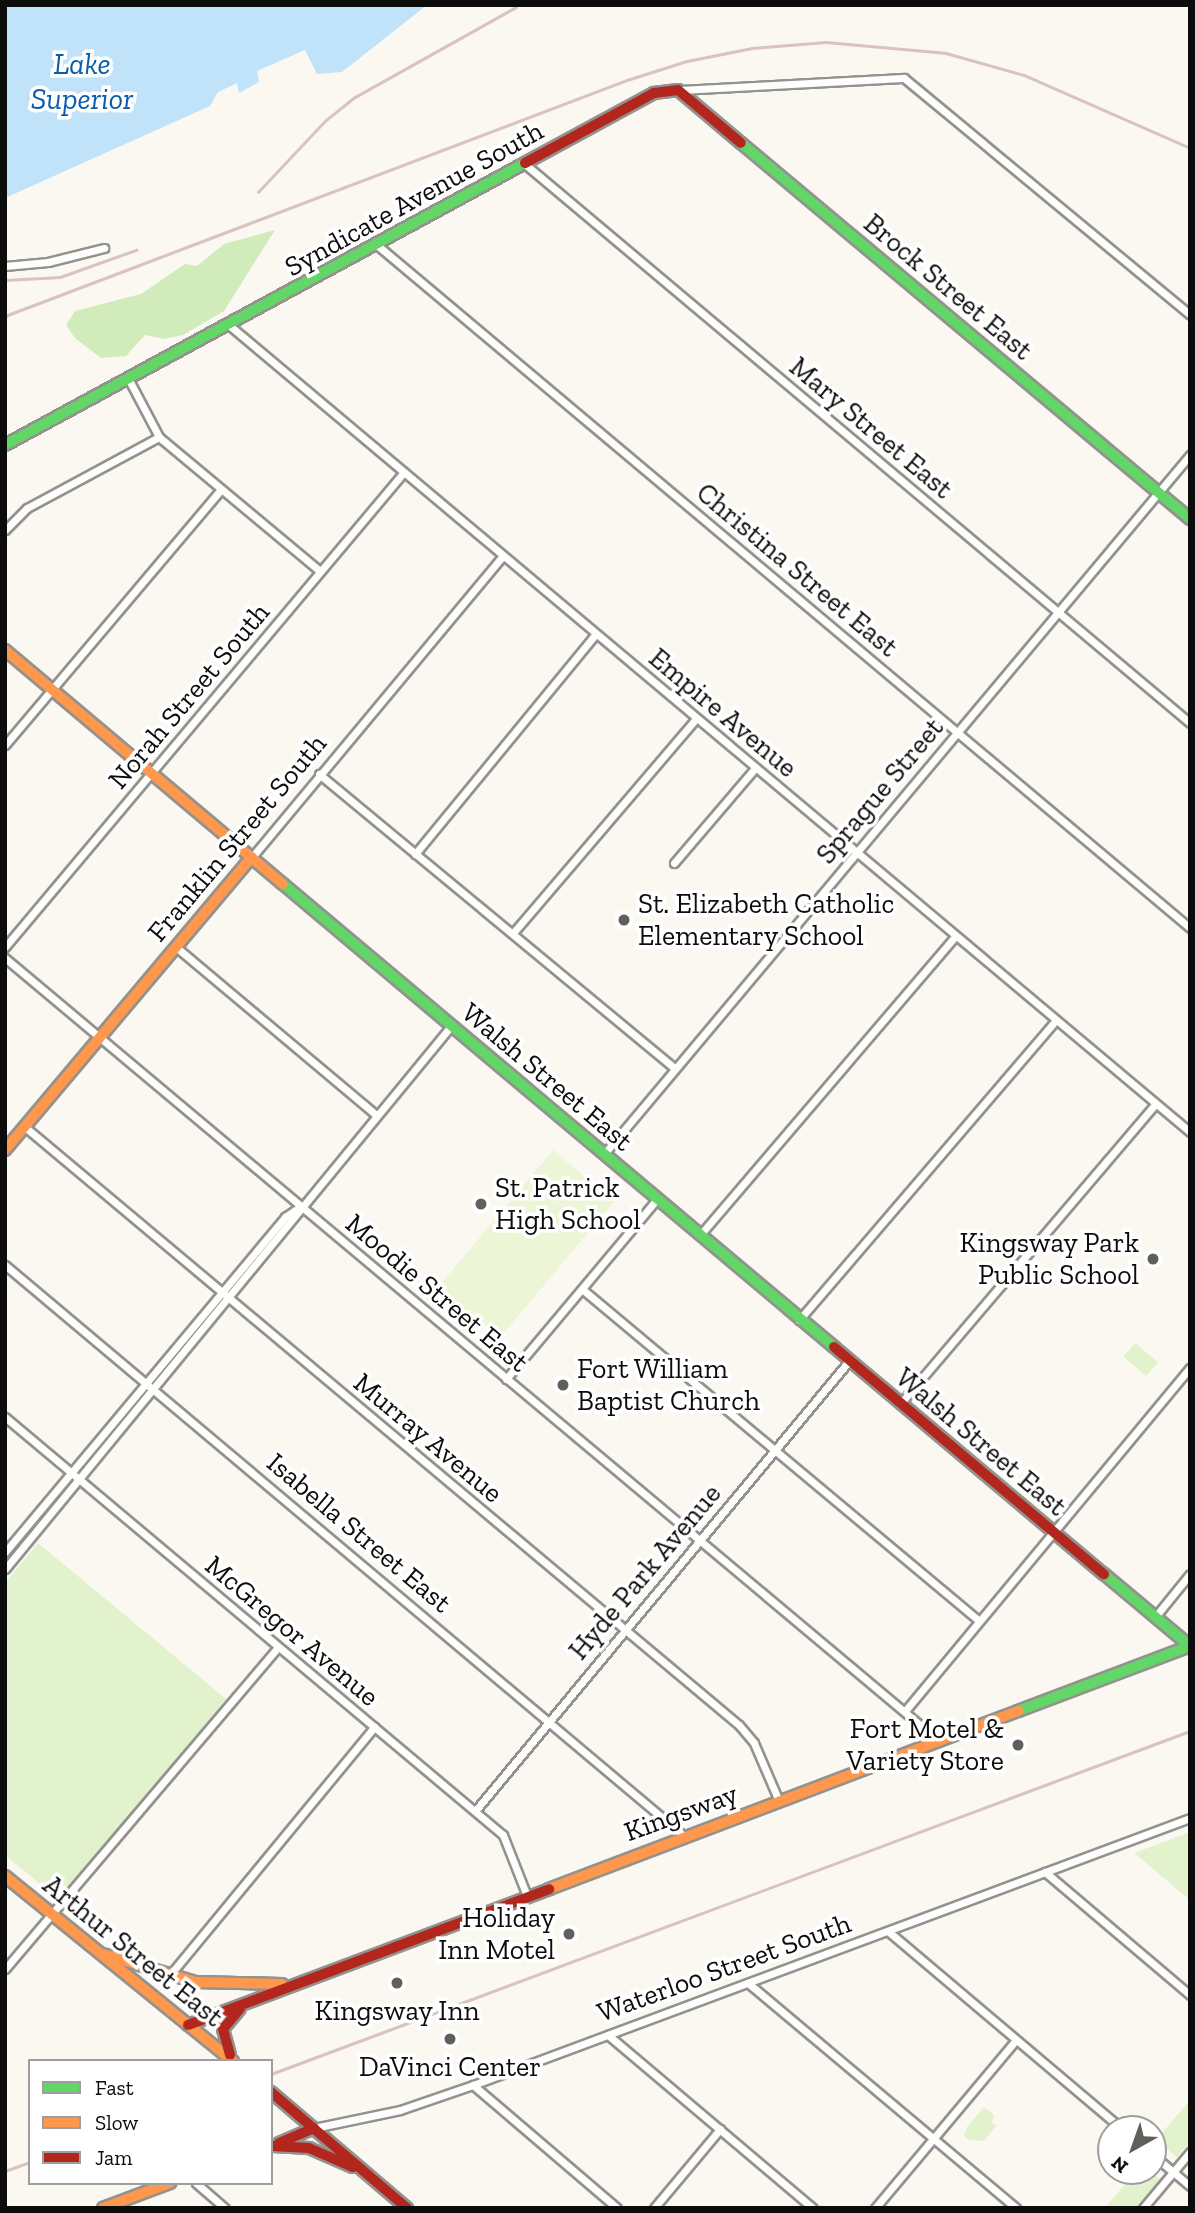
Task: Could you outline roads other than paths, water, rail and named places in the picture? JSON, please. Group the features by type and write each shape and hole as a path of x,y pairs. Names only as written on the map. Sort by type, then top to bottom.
{"street":[{"name":"Syndicate Avenue South","path":"5,445 526,165 654,93 678,90 868,77 912,82 1190,315"},
{"name":"Brock Street East","path":"678,90 1190,519"},
{"name":"Mary Street East","path":"526,165 1190,723"},
{"name":"Christina Street East","path":"377,245 1190,928"},
{"path":"5,265 48,262 104,248"},
{"name":"Empire Avenue","path":"229,325 1190,1132"},
{"path":"129,380 159,437 320,571"},
{"path":"5,530 27,508 159,437"},
{"name":"Sprague Street","path":"604,1154 1190,455"},
{"name":"Norah Street South","path":"5,947 404,472"},
{"path":"5,745 221,489"},
{"name":"Franklin Street South","path":"5,1150 503,556"},
{"path":"415,853 596,634"},
{"name":"Walsh Street East","path":"5,650 1190,1646"},
{"path":"513,933 696,719"},
{"path":"674,863 755,768"},
{"path":"319,774 675,1068"},
{"path":"700,1235 955,936"},
{"path":"176,947 376,1115"},
{"name":"Moodie Street East","path":"5,958 939,1741"},
{"path":"799,1320 1056,1020"},
{"path":"5,1568 293,1223 301,1206 452,1026"},
{"path":"900,1404 1155,1104"},
{"name":"Murray Avenue","path":"25,1127 747,1734 779,1801"},
{"path":"506,1379 657,1199"},
{"path":"5,1552 285,1217 301,1206"},
{"name":"Isabella Street East","path":"5,1265 684,1836"},
{"path":"582,1289 978,1620"},
{"name":"Hyde Park Avenue","path":"475,1811 849,1361"},
{"path":"905,1711 1190,1368"},
{"name":"McGregor Avenue","path":"5,1417 503,1835 527,1896"},
{"path":"1155,1617 1190,1574"},
{"name":"Kingsway","path":"188,2025 290,1983 1190,1646"},
{"path":"5,1969 278,1647"},
{"path":"169,1976 374,1727"},
{"name":"Waterloo Street South","path":"273,2146 314,2128 400,2110 473,2085 1190,1818"},
{"path":"1045,1872 1190,1995"},
{"name":"Arthur Street East","path":"5,1876 230,2059"},
{"path":"889,1932 1105,2115"},
{"path":"94,1950 169,1976 220,1986 290,1983"},
{"path":"232,2059 223,2029 232,2013 290,1983"},
{"path":"748,1983 1016,2208"},
{"path":"608,2035 813,2208"},
{"path":"875,2208 1016,2040"},
{"path":"473,2085 617,2208"},
{"path":"273,2094 407,2208"},
{"path":"654,2208 720,2129"},
{"path":"273,2146 309,2148 370,2176"},
{"path":"1143,2208 1190,2152"},
{"path":"1167,2167 1190,2186"},
{"path":"103,2208 165,2185"},
{"path":"198,2185 225,2208"}],"water":[{"name":"Lake Superior","path":"5,5 427,5 342,72 317,74 305,50 257,71 259,82 239,93 237,83 218,92 210,106 5,198"}],"railway":[{"path":"258,192 325,121 355,97 516,7"},
{"path":"5,316 627,80 687,61 752,48 826,42 946,53 1024,75 1190,148"},
{"path":"5,280 60,277 136,250"},
{"path":"273,2073 1190,1731"},
{"path":"5,2171 28,2163"}],"place":[{"name":"St. Elizabeth Catholic Elementary School","path":"624,920"},
{"name":"St. Patrick High School","path":"481,1204"},
{"name":"Kingsway Park Public School","path":"1153,1259"},
{"name":"Fort William Baptist Church","path":"563,1385"},
{"name":"Fort Motel & Variety Store","path":"1018,1745"},
{"name":"Holiday Inn Motel","path":"569,1934"},
{"name":"Kingsway Inn","path":"397,1983"},
{"name":"DaVinci Center","path":"450,2039"}]}
